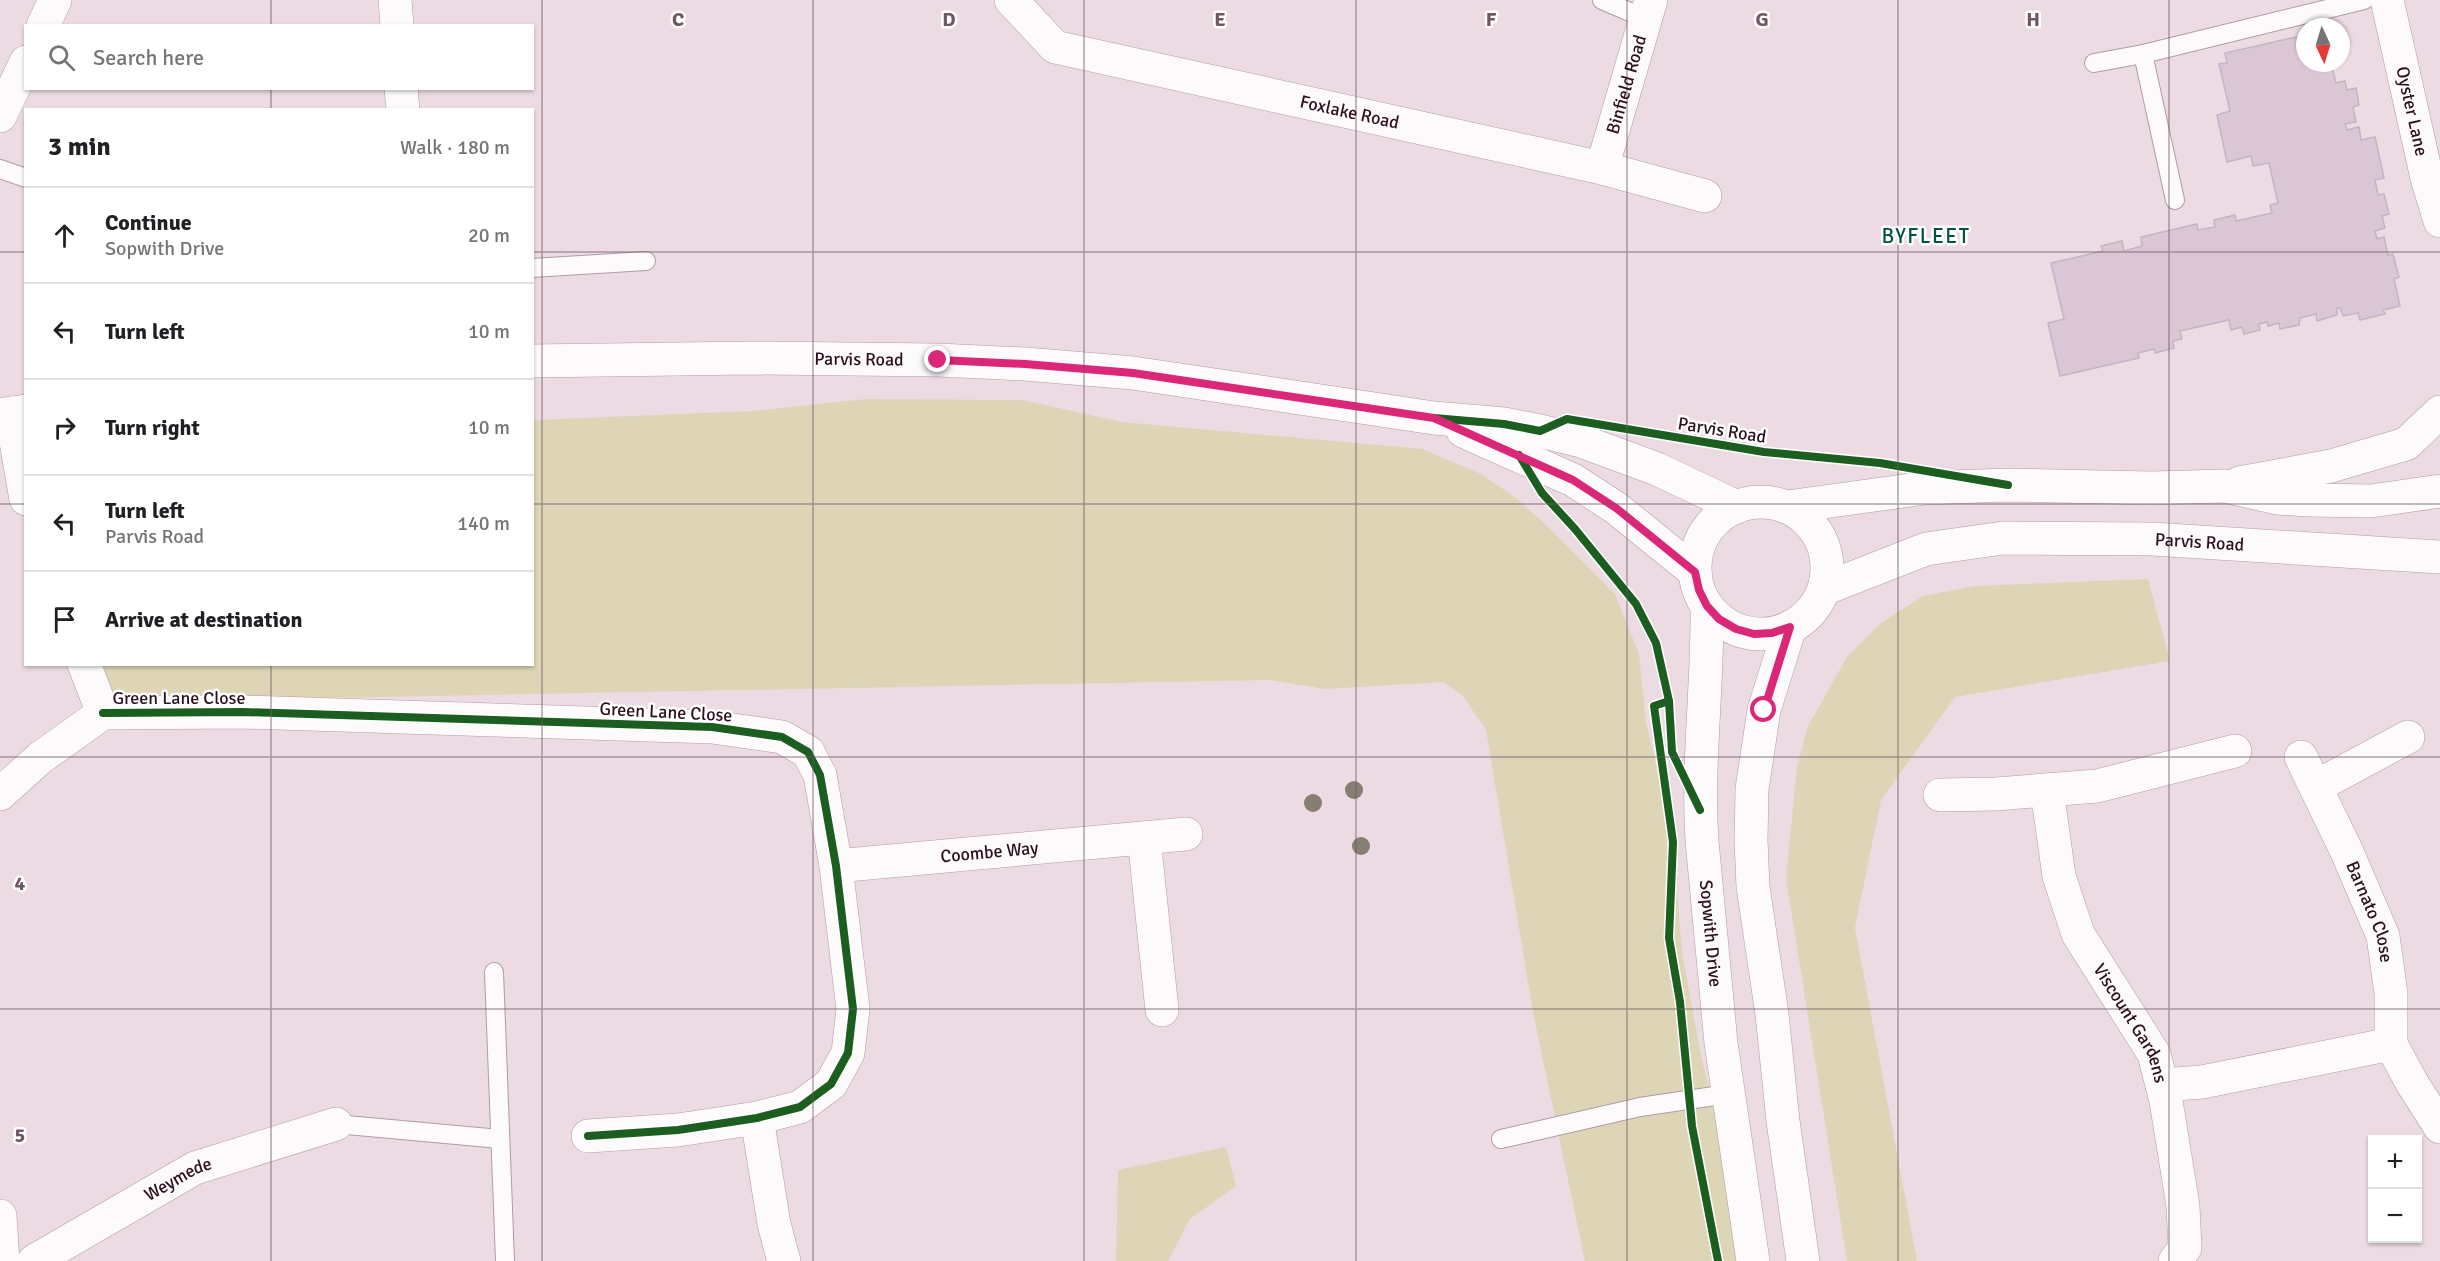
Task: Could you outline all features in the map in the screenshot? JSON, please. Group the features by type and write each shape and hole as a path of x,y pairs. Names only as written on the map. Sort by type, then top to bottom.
{"street":[{"path":"44,24 55,0"},
{"path":"395,0 397,24"},
{"name":"Foxlake Road","path":"1011,0 1055,47 1602,168 1705,196"},
{"name":"Oyster Lane","path":"2387,0 2427,178 2440,221"},
{"name":"Binfield Road","path":"1602,168 1648,9"},
{"path":"0,116 24,66"},
{"path":"401,90 403,108"},
{"name":"Parvis Road","path":"534,360 846,359 1025,364 1133,373 1434,418 1504,424 1581,441 1657,469 1737,507"},
{"path":"1787,507 1925,488 2008,485 2151,488 2225,486 2331,466 2406,444 2440,412"},
{"path":"12,413 24,487"},
{"name":"Parvis Road","path":"1434,418 1573,480 1616,508 1695,572"},
{"path":"2225,486 2277,498 2308,500 2371,501 2440,490"},
{"path":"1753,502 1770,502 1787,507 1804,517 1817,532 1825,550 1827,569 1824,589 1816,605 1805,618 1790,627 1772,633 1754,634 1736,629 1719,619 1707,606 1699,590 1695,572 1697,552 1705,533 1719,517 1737,507 1753,502"},
{"name":"Parvis Road","path":"1824,589 1926,549 2003,538 2152,539 2440,557"},
{"name":"Sopwith Drive","path":"1707,606 1708,653 1700,810 1720,1031 1753,1261"},
{"path":"1790,627 1764,710 1752,789 1751,840 1753,887 1772,1014 1783,1120 1803,1261"},
{"path":"0,794 40,758 103,713 85,666"},
{"name":"Green Lane Close","path":"103,713 243,712 680,725 782,737 808,752 820,776 836,866 853,1009 848,1053 831,1084 800,1107 757,1118 678,1130 588,1136"},
{"path":"2317,786 2408,737"},
{"path":"1940,795 1996,794 2097,786 2235,751"},
{"name":"Barnato Close","path":"2301,757 2317,786 2383,936 2391,993 2391,1044 2440,1127"},
{"name":"Viscount Gardens","path":"2047,790 2060,876 2078,934 2154,1054 2162,1085 2183,1206 2185,1248 2175,1261"},
{"name":"Coombe Way","path":"836,866 1186,834"},
{"path":"1144,838 1162,1010"},
{"path":"2162,1085 2202,1082 2391,1044"},
{"path":"757,1118 774,1224 784,1261"},
{"name":"Weymede","path":"34,1261 195,1168 336,1124"},
{"path":"0,1216 3,1261"}],"lane":[{"path":"1602,0 1648,9"},
{"path":"2094,63 2143,54 2364,0"},
{"path":"2143,54 2175,200"},
{"path":"0,169 24,177"},
{"path":"534,268 646,261"},
{"path":"494,972 505,1261"},
{"path":"1501,1139 1640,1107 1728,1094"},
{"path":"336,1124 500,1139"}],"shaded area":[{"path":"866,399 1022,400 1122,422 1423,449 1481,474 1516,498 1615,594 1639,654 1646,722 1663,796 1675,867 1682,953 1701,1056 1718,1125 1739,1261 1585,1261 1532,1007 1486,730 1463,696 1443,682 1325,689 1270,680 113,702 99,666 534,666 534,420 752,411"},
{"path":"2148,579 2170,661 1955,697 1881,800 1855,928 1917,1261 1847,1261 1786,878 1797,767 1808,726 1847,657 1881,623 1923,596 1975,586"},
{"path":"1226,1147 1236,1186 1190,1219 1168,1261 1116,1261 1118,1170"}],"building":[{"path":"2296,37 2296,72 2333,72 2336,83 2345,81 2347,90 2356,88 2359,105 2353,107 2356,122 2345,124 2347,130 2359,127 2361,140 2375,137 2384,178 2375,180 2378,195 2384,194 2389,214 2382,216 2385,228 2375,231 2377,239 2384,237 2388,255 2393,254 2399,277 2394,279 2400,306 2383,310 2385,314 2360,320 2358,313 2343,316 2340,308 2337,308 2337,315 2317,321 2316,314 2300,318 2299,325 2280,329 2279,323 2268,326 2267,322 2259,324 2260,330 2244,334 2242,327 2231,330 2229,320 2180,331 2182,339 2173,341 2174,348 2155,353 2154,349 2138,353 2139,358 2060,376 2048,323 2064,319 2051,263 2103,251 2101,246 2122,241 2124,251 2142,246 2141,237 2197,224 2198,230 2215,227 2214,220 2235,215 2236,221 2272,213 2270,205 2278,203 2269,163 2253,166 2251,156 2227,162 2217,115 2230,111 2219,64 2227,63 2225,53"}],"cycle path":[{"path":"1434,418 1504,424 1540,431 1567,419 1764,452 1880,463 2008,485"},
{"path":"1519,455 1542,493 1575,529 1636,604 1656,643 1669,701 1672,752 1700,810"},
{"path":"1669,701 1654,706 1673,842 1669,938 1680,1002 1692,1126 1718,1261"},
{"path":"103,713 243,712 712,727 782,737 808,752 820,775 836,866 853,1009 848,1053 831,1084 800,1107 757,1118 678,1130 588,1136"}],"district":[{"name":"BYFLEET","path":"1926,236"}],"route":[{"path":"938,360 1133,373 1434,418 1573,480 1616,508 1695,572 1699,590 1707,606 1719,619 1736,629 1754,634 1772,633 1790,627 1764,710"}]}
